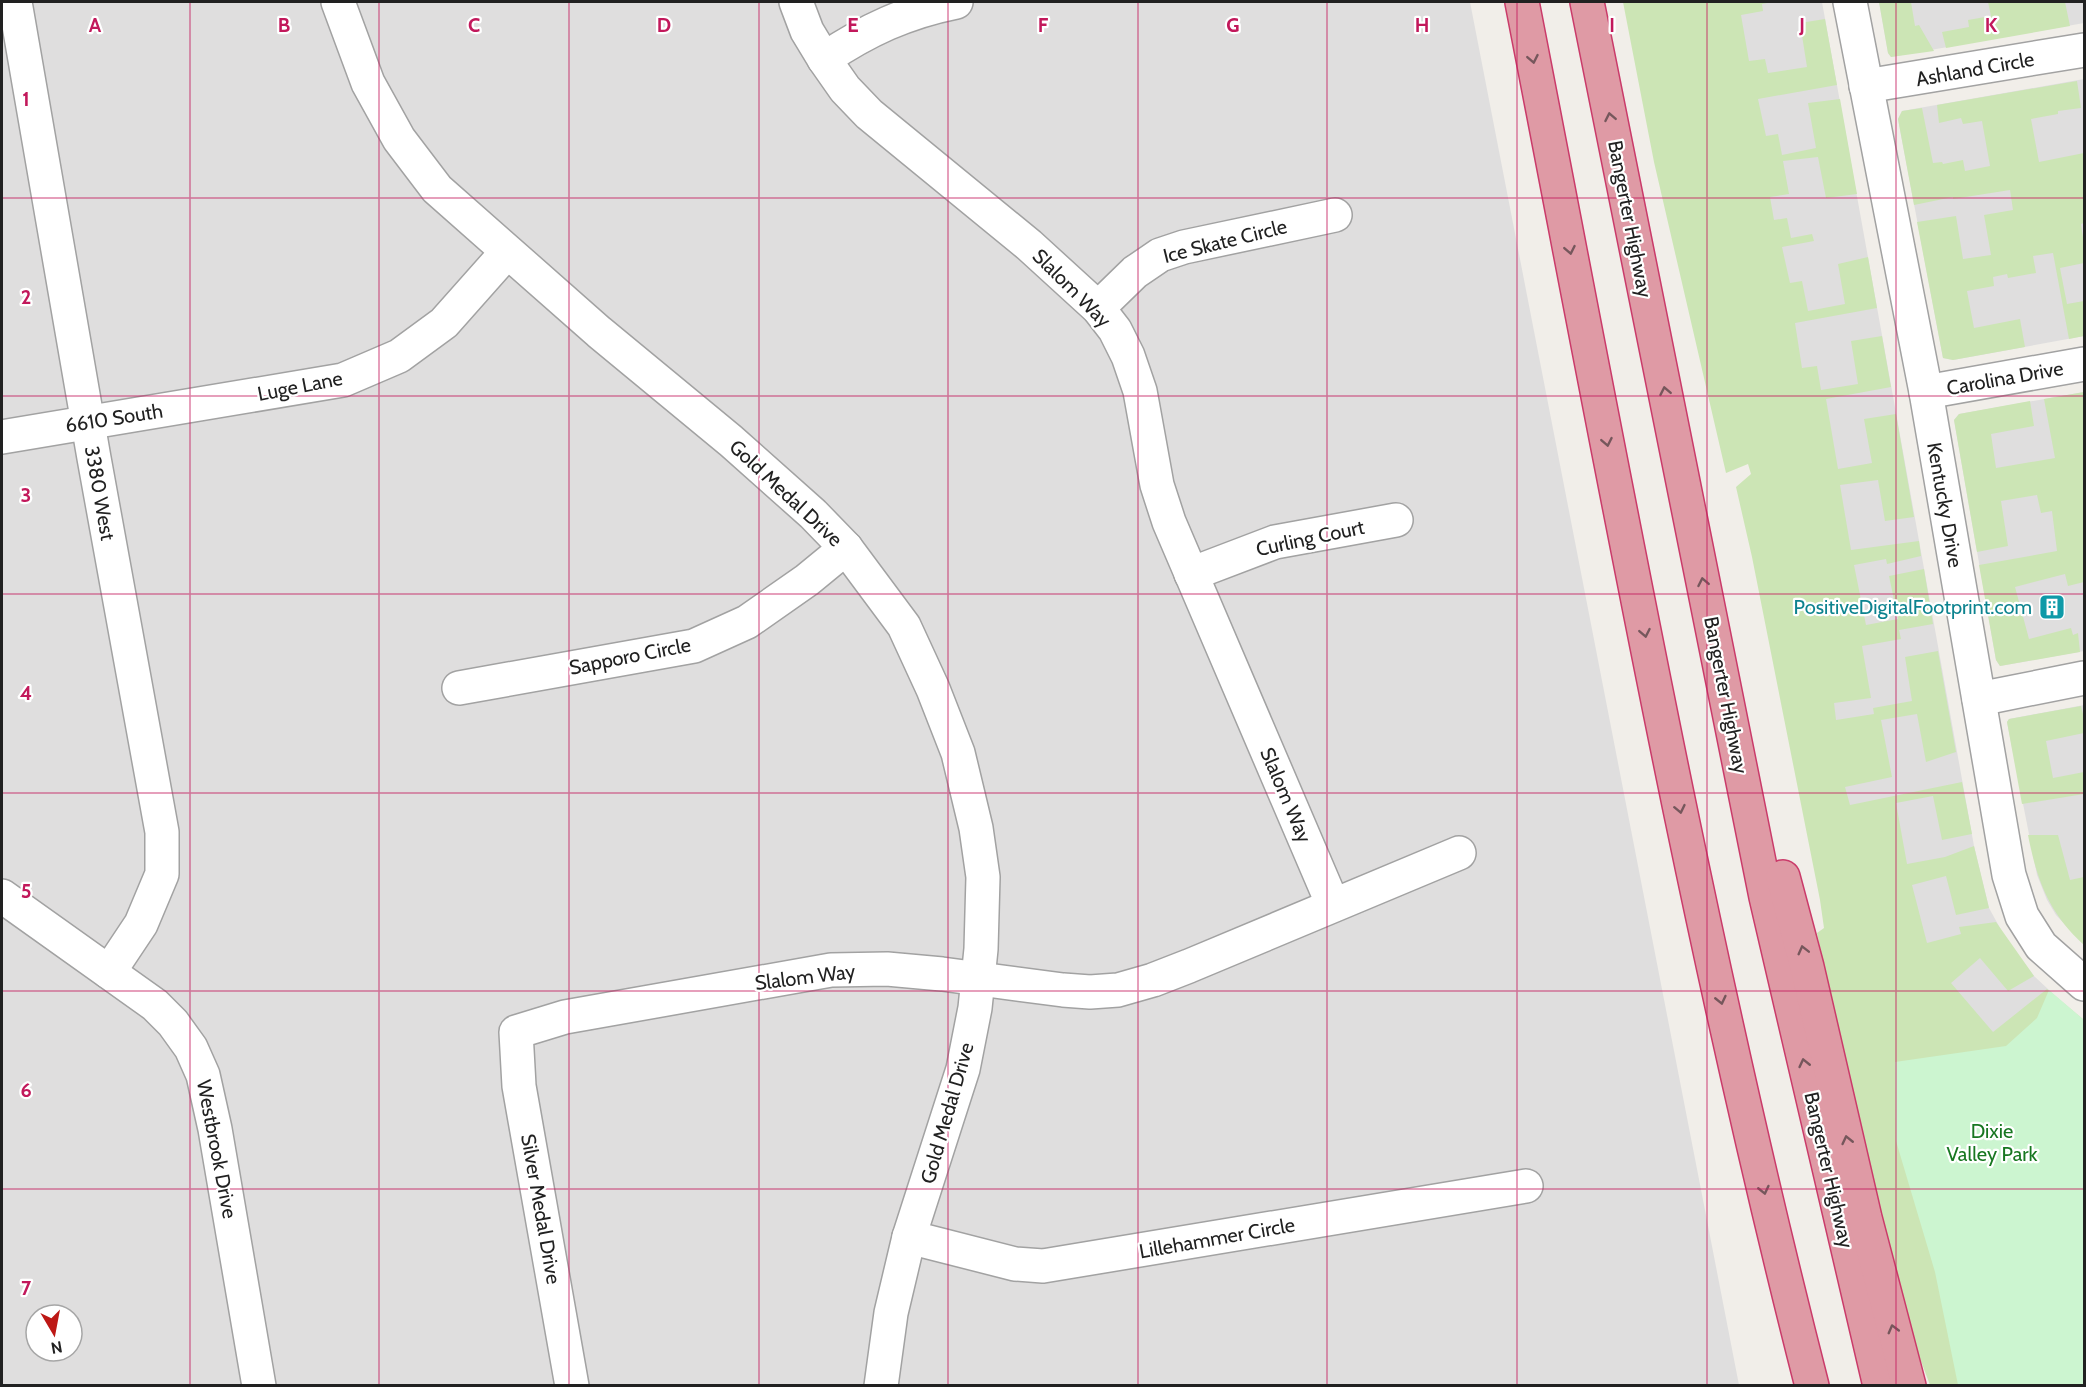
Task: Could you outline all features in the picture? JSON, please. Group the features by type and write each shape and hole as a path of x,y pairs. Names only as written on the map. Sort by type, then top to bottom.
{"highway":[{"path":"1522,2 1668,752 1731,1043 1792,1310 1812,1386"},
{"name":"Bangerter Highway","path":"1587,2 1766,897 1880,1386"},
{"path":"1723,681 1794,914 1865,1218 1909,1386"},
{"path":"1792,1310 1799,1386"}],"street":[{"name":"3380 West","path":"15,2 162,832 162,874 141,924 109,972"},
{"name":"Gold Medal Drive","path":"338,2 368,83 399,139 437,189 599,332 731,441 813,514 846,548 904,626 933,689 958,753 976,828 982,877 981,949 975,1008 963,1069 909,1237 891,1313 881,1386"},
{"name":"Slalom Way","path":"516,1032 565,1017 831,970 887,969 978,978 1063,990 1090,992 1118,990 1180,970 1333,905 1169,522 1157,485 1140,392 1128,356 1115,330 1098,308 1029,245 869,114 845,89 824,59 807,31 796,2"},
{"path":"824,59 886,22 928,7 956,2"},
{"name":"Kentucky Drive","path":"1850,2 1926,392 2009,876 2022,916 2041,946 2085,984"},
{"name":"Ashland Circle","path":"1866,86 2085,50"},
{"name":"Ice Skate Circle","path":"1098,308 1135,272 1160,255 1184,247 1335,215"},
{"name":"Luge Lane","path":"226,399 343,380 399,356 444,323 507,252"},
{"name":"Carolina Drive","path":"1926,392 2085,364"},
{"name":"6610 South","path":"2,437 226,399"},
{"name":"Curling Court","path":"1191,574 1275,542 1396,520"},
{"name":"Sapporo Circle","path":"459,688 694,646 747,622 807,580 846,548"},
{"path":"1978,699 2085,678"},
{"path":"1333,905 1459,853"},
{"name":"Westbrook Drive","path":"2,896 155,1005 173,1023 191,1048 203,1075 216,1129 259,1386"},
{"name":"Silver Medal Drive","path":"516,1032 519,1086 572,1386"},
{"name":"Lillehammer Circle","path":"909,1237 1015,1264 1043,1266 1526,1186"}],"shaded area":[{"path":"2,2 1470,2 1739,1385 2,1386"},
{"path":"1693,2 1822,2 1974,846 1989,908 2005,937 2034,976 2049,990 2006,1046 1874,1065"},
{"path":"1879,2 2084,2 2084,23 1891,57 1888,53"},
{"path":"2084,79 2084,336 1953,360 1943,358 1898,119 1902,111"},
{"path":"2084,392 2084,651 2000,666 1996,660 1954,420 1959,414"},
{"path":"2084,705 2084,945 2056,915 2037,875 2007,722 2009,719"}],"green space":[{"path":"1623,2 1773,2 1762,4 1763,11 1741,15 1749,61 1765,59 1768,73 1807,67 1800,23 1825,19 1837,85 1758,99 1766,136 1778,134 1782,155 1816,148 1808,103 1840,99 1857,194 1826,198 1818,157 1783,161 1789,194 1770,197 1774,220 1787,218 1791,238 1812,234 1814,241 1782,247 1790,283 1802,281 1808,311 1845,304 1838,264 1868,257 1877,308 1795,323 1802,368 1817,366 1821,390 1858,384 1851,341 1882,336 1891,387 1826,399 1838,469 1872,463 1864,419 1896,414 1914,517 1885,521 1878,480 1840,485 1851,550 1919,541 1921,556 1887,564 1886,559 1854,565 1866,625 1898,619 1889,576 1924,569 1933,624 1899,630 1901,639 1862,646 1871,698 1834,703 1836,720 1874,714 1873,708 1912,701 1905,657 1938,651 1956,752 1926,762 1917,714 1881,720 1892,777 1845,787 1850,805 1962,782 1972,834 1942,840 1933,796 1896,803 1907,864 1945,857 1974,846 1989,908 1956,915 1946,876 1912,885 1927,943 1961,934 1959,927 1996,922 2034,976 2008,991 1980,958 1951,983 1993,1032 2047,989 2084,1020 2084,1385 1930,1385 1913,1340 1862,1141 1817,933 1824,928 1820,900 1736,487 1751,474 1748,464 1726,473 1654,162"},
{"path":"1879,2 1911,2 1915,26 1919,25 1934,51 1891,57 1888,53"},
{"path":"1988,2 2065,2 2070,26 1946,48 1942,32 1969,27 1968,20 1991,16"},
{"path":"2077,81 2081,108 2058,111 2058,114 2031,119 2039,162 2084,153 2084,223 2081,224 2084,263 2060,268 2067,304 2084,301 2084,336 2069,339 2053,253 2033,256 2036,273 2008,278 2007,274 1993,277 1994,286 1967,291 1974,328 2020,319 2025,347 1953,360 1943,358 1917,222 1956,216 1963,259 1991,255 1984,215 2013,210 2010,190 1953,199 1953,197 1914,205 1898,119 1902,111 1922,108 1933,163 1942,162 1943,164 1963,160 1965,171 1990,166 1982,121 1963,124 1961,118 1939,123 1937,105"},
{"path":"2084,392 2084,582 2068,586 2065,574 2015,587 2029,639 2071,628 2073,635 2078,633 2080,652 2000,666 1996,660 1979,565 2057,551 2052,511 2041,513 2037,495 2001,501 2008,546 1977,552 1954,420 1959,414 2030,401 2034,426 1991,434 1996,468 2055,458 2044,399"},
{"path":"2081,706 2084,733 2046,741 2053,778 2084,772 2084,794 2022,804 2007,722 2009,719"},
{"path":"2028,835 2058,835 2070,880 2084,877 2084,945 2062,921 2046,895 2040,882"},
{"name":"Dixie Valley Park","path":"2049,990 2084,1020 2084,1385 1958,1385 1935,1272 1896,1141 1895,1062 2006,1046 2037,1018"}],"place":[{"name":"PositiveDigitalFootprint.com","path":"2052,607"}]}
